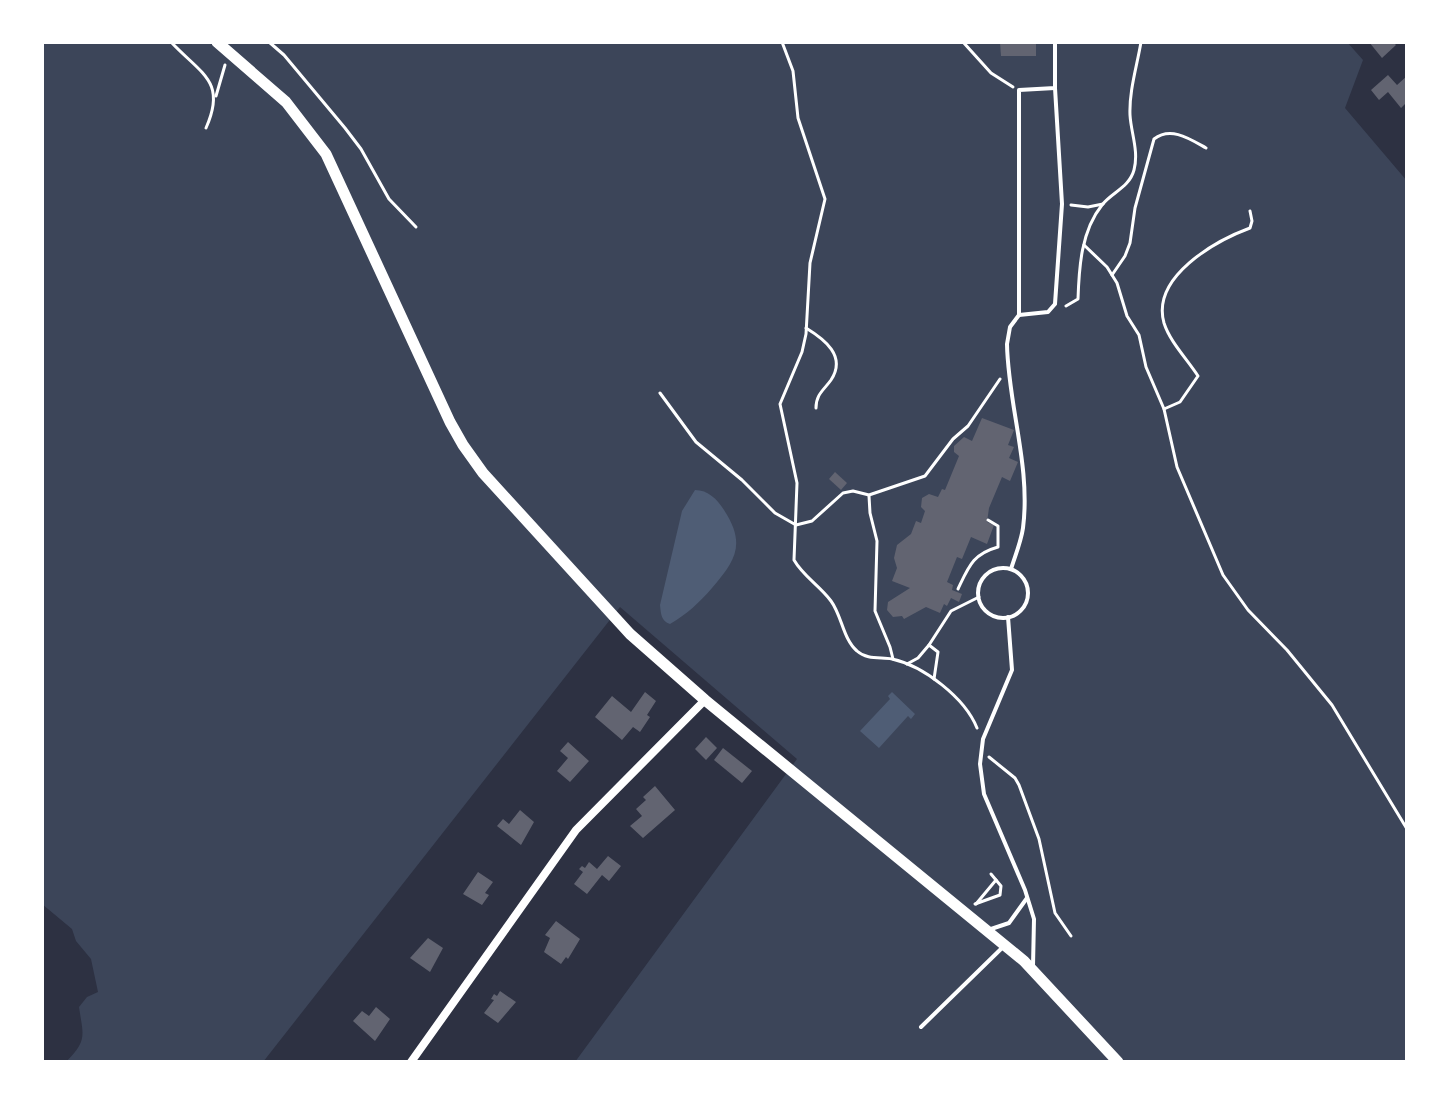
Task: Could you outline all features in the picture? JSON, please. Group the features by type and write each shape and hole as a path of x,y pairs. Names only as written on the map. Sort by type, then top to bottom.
{"street":[{"path":"217,42 286,102 326,154 440,400 471,457 614,617 705,700 972,908 987,930 1033,969 1118,1062"},
{"path":"411,1062 576,830 705,700"}],"lane":[{"path":"1019,315 1048,312 1054,306 1062,204 1055,42"},
{"path":"1011,569 1023,530 1024,504 1023,461 1008,366 1008,334 1019,315 1019,90 1055,88"},
{"path":"997,568 1011,569 1025,581 1028,597 1020,611 1008,617 989,614 979,597 980,584 997,568"},
{"path":"1008,617 1012,670 983,739 980,764 984,794 1027,898 1035,937 1033,969"},
{"path":"987,930 1009,923 1027,898"},
{"path":"921,1027 1005,945"}],"path":[{"path":"171,42 214,90 214,109 206,128"},
{"path":"269,42 284,55 345,128 361,149 389,199 416,227"},
{"path":"782,42 793,71 798,118 825,199 810,263 802,352 780,404 797,483 794,560 833,603 852,645 862,655 907,664 946,687 967,709 989,756 1019,785 1039,839 1055,913 1071,936"},
{"path":"963,42 991,73 1019,90"},
{"path":"1066,306 1078,299 1079,267 1089,227 1103,204 1128,183 1133,173 1135,146 1130,116 1131,94 1141,42"},
{"path":"1112,275 1130,243 1135,208 1154,139 1161,134 1173,133 1206,148"},
{"path":"1062,204 1088,207 1103,204"},
{"path":"1164,409 1180,402 1198,376 1165,326 1163,316 1168,291 1192,259 1219,241 1250,228 1250,211"},
{"path":"1084,245 1112,275 1127,316 1139,335 1146,367 1164,409 1177,467 1223,575 1248,610 1287,650 1332,705 1407,829"},
{"path":"806,328 825,340 837,360 836,371 818,397 816,408"},
{"path":"660,393 696,442 742,480 775,513 796,525 812,521 843,493 853,491 869,495 917,480 932,470 953,439 968,426 1008,366"},
{"path":"869,495 877,541 875,611 893,659"},
{"path":"958,589 973,560 984,550 998,547 998,526 988,520"},
{"path":"967,557 973,560"},
{"path":"907,664 918,658 929,645 951,611 979,597"},
{"path":"929,645 938,652 934,680"},
{"path":"972,908 1000,895 1002,890 991,874"},
{"path":"972,908 996,880"}],"shaded area":[{"path":"42,42 1347,42 1363,60 1345,108 1407,181 1407,1062 575,1062 797,759 620,607 263,1062 66,1062 81,1042 79,1007 87,997 98,992 91,959 76,941 72,929 42,904"},
{"path":"695,490 712,496 724,510 735,533 735,551 727,569 707,593 670,624 663,619 660,605 682,511"},
{"path":"892,692 915,714 911,719 908,716 879,748 860,731 890,699 888,696"}],"building":[{"path":"1000,42 1036,42 1036,56 1001,56"},
{"path":"1369,42 1393,42 1396,45 1382,58"},
{"path":"1388,75 1397,85 1407,76 1407,102 1401,108 1388,92 1379,100 1371,90"},
{"path":"982,418 1014,430 1008,445 1014,447 1009,458 1018,462 1010,481 1002,477 989,508 987,522 994,525 987,544 971,537 962,559 957,557 947,582 953,585 952,590 962,594 959,602 951,598 940,613 926,607 904,619 902,616 893,617 887,610 888,602 910,588 892,581 897,568 894,558 897,545 911,534 916,521 921,523 925,511 921,507 922,498 929,494 938,497 942,489 945,490 959,456 954,452 954,446 964,437 972,441"},
{"path":"835,472 847,483 841,490 829,479"},
{"path":"645,692 656,701 640,732 633,727 622,740 595,717 612,696 631,712"},
{"path":"706,737 717,748 706,760 695,749"},
{"path":"568,742 589,761 570,782 557,771 568,758 560,751"},
{"path":"723,748 752,771 742,783 714,760"},
{"path":"655,786 675,810 643,838 630,826 642,816 636,809"},
{"path":"520,810 534,822 521,845 497,826 503,819 509,824"},
{"path":"608,856 621,866 609,881 602,875 587,894 574,884 583,872 579,869 582,866 585,868 589,862 597,869"},
{"path":"478,872 493,882 485,893 489,895 482,905 463,894"},
{"path":"556,921 580,939 568,959 566,957 561,964 544,952 550,938 545,935"},
{"path":"428,938 443,948 430,972 410,958"},
{"path":"500,991 516,1002 498,1023 484,1013 494,1000 491,999 494,994 497,996"},
{"path":"376,1007 390,1019 375,1041 353,1021 362,1011 369,1016"}]}
